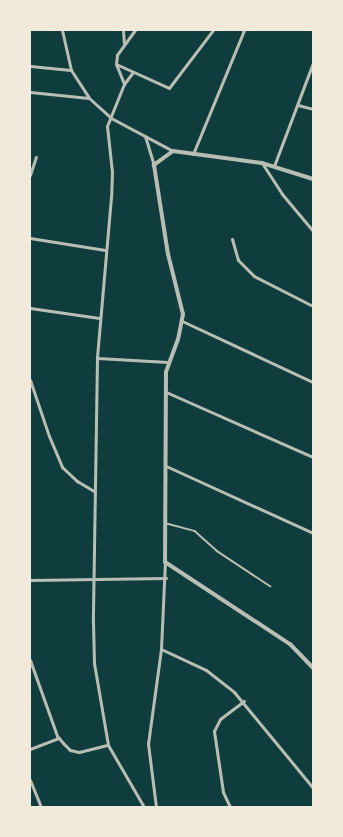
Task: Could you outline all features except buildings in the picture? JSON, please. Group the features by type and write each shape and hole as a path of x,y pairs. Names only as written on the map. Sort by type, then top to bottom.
{"street":[{"path":"62,30 71,70 88,98 97,108 111,118 173,151 262,163 313,180"},
{"path":"124,30 124,43"},
{"path":"124,84 116,64 117,55 124,43 135,30"},
{"path":"116,64 169,88 212,30"},
{"path":"193,154 244,31"},
{"path":"274,166 313,63"},
{"path":"30,66 71,70"},
{"path":"133,72 124,84 107,126 112,172 99,318 97,358 94,663 108,744 144,807"},
{"path":"30,92 88,98"},
{"path":"298,105 313,109"},
{"path":"145,136 154,164 168,254 181,304 182,321 168,362 166,392 166,578 161,649 148,744 156,807"},
{"path":"154,164 163,156 173,151"},
{"path":"30,176 36,157"},
{"path":"262,163 282,194 313,231"},
{"path":"30,238 105,250"},
{"path":"232,238 238,260 244,268 259,279 313,306"},
{"path":"30,308 99,318"},
{"path":"182,321 313,382"},
{"path":"97,358 168,362"},
{"path":"30,380 49,436 62,467 77,481 95,492"},
{"path":"166,392 313,457"},
{"path":"166,466 313,533"},
{"path":"165,562 290,644 313,668"},
{"path":"30,580 166,578"},
{"path":"161,649 206,670 244,701 313,788"},
{"path":"30,662 59,738 70,750 79,752 108,744"},
{"path":"230,807 223,792 214,731 220,719 244,701"},
{"path":"30,749 59,738"},
{"path":"30,780 41,807"}],"lane":[{"path":"165,523 195,531 217,551 270,586"}]}
